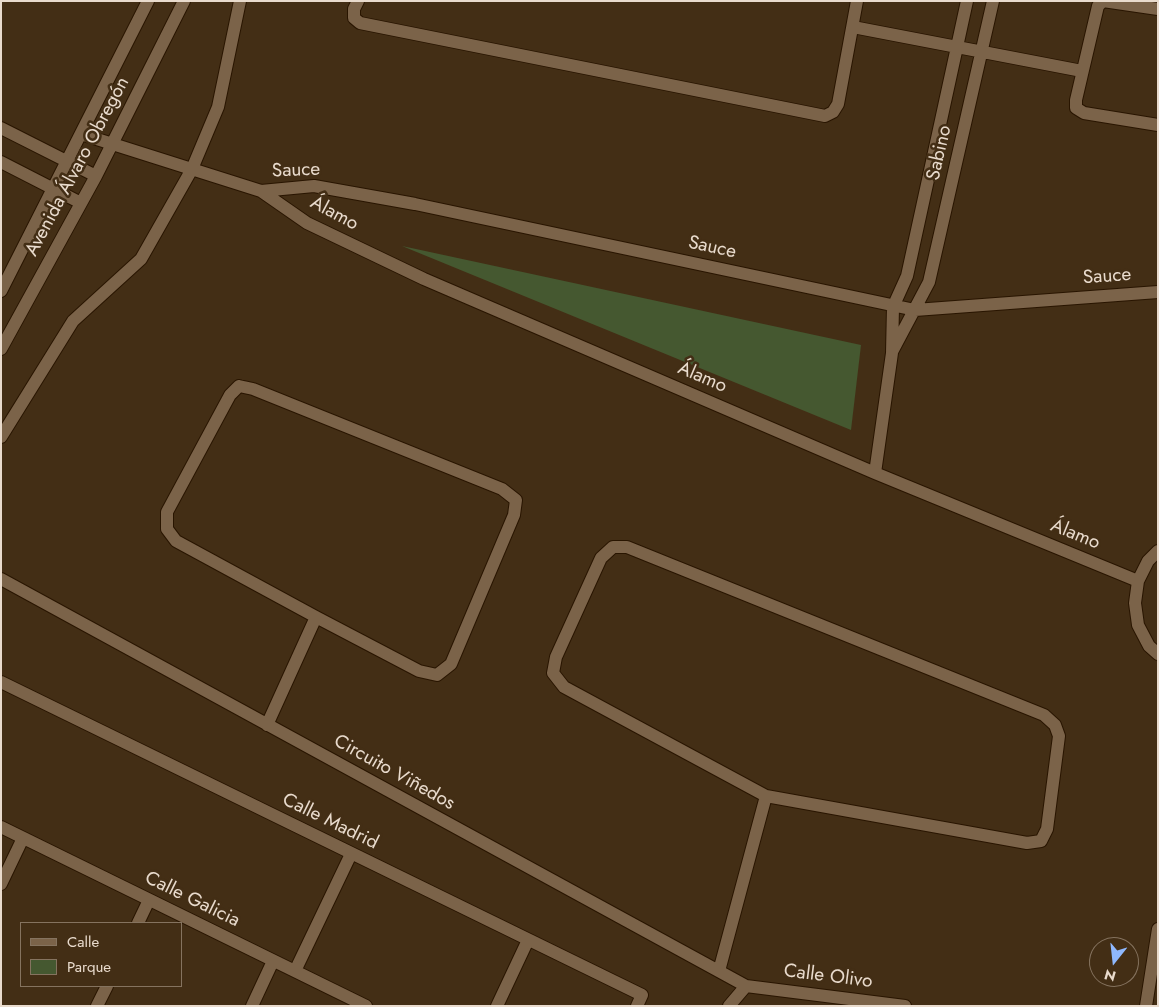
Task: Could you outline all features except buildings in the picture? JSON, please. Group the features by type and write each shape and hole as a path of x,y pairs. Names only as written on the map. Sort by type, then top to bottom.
{"street":[{"name":"Avenida Álvaro Obregón","path":"1,291 148,1"},
{"name":"Avenida Álvaro Obregón","path":"2,347 96,176 184,1"},
{"path":"1,437 73,321 141,259 192,169 218,107 240,1"},
{"path":"358,1 354,9 354,18 360,22 825,116 833,112 838,104 857,1"},
{"name":"Sabino","path":"893,307 907,276 967,1"},
{"name":"Sabino","path":"892,353 929,282 983,52 993,1"},
{"path":"1158,9 1103,1 1094,14 1076,100 1076,108 1084,113 1158,125"},
{"path":"853,26 1082,71"},
{"path":"1,128 96,176"},
{"path":"80,134 261,191"},
{"path":"1,162 81,203"},
{"name":"Sauce","path":"261,191 314,186 416,204 914,310 1158,292"},
{"name":"Álamo","path":"261,191 307,223 424,279 876,473 1138,581"},
{"path":"876,473 892,353 893,307"},
{"path":"238,386 253,389 502,489 516,500 514,515 451,664 437,675 419,671 316,617 176,540 167,529 167,512 230,395 238,386"},
{"path":"613,547 627,548 1044,715 1055,724 1059,736 1047,830 1041,841 1027,843 766,796 564,687 553,673 556,657 601,558 613,547"},
{"path":"1158,551 1148,561 1138,581 1135,603 1138,626 1149,646 1158,654"},
{"name":"Circuito Viñedos","path":"1,579 746,986"},
{"path":"267,724 316,617"},
{"name":"Calle Madrid","path":"1,682 528,940 640,1000"},
{"path":"720,971 766,796"},
{"name":"Calle Galicia","path":"1,827 295,971 346,1002 366,1006"},
{"path":"1,884 23,838"},
{"path":"295,971 351,854"},
{"path":"138,922 149,900"},
{"path":"1150,1005 1158,929"},
{"path":"496,1006 528,940"},
{"path":"252,1006 273,961"},
{"path":"729,1006 746,986"},
{"name":"Calle Olivo","path":"746,986 905,1006"},
{"path":"97,1006 106,987"}],"green space":[{"path":"402,246 861,345 851,430"}]}
